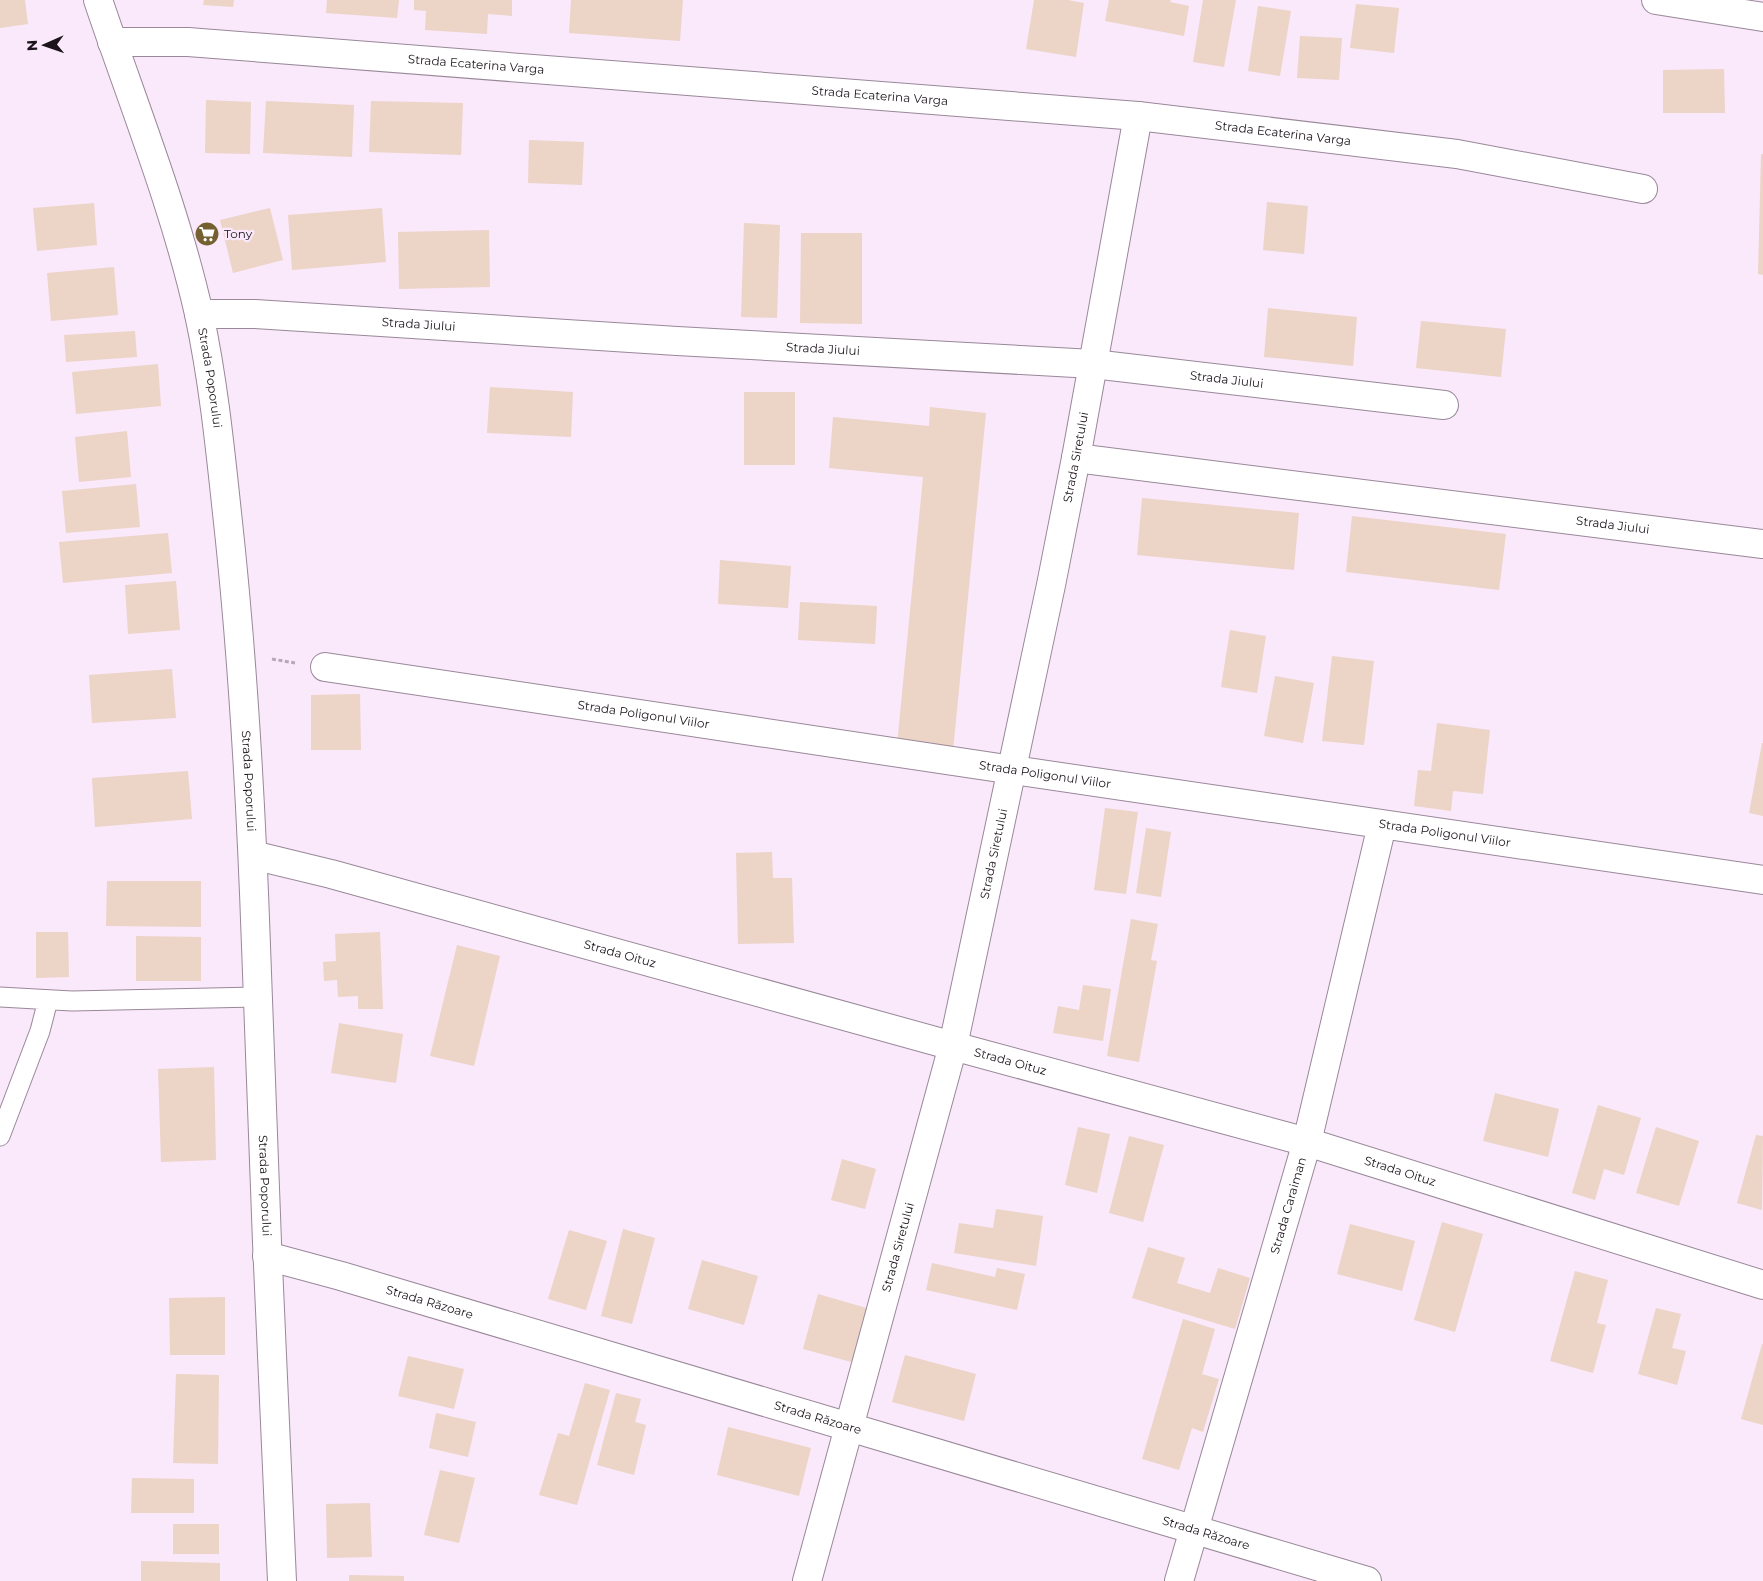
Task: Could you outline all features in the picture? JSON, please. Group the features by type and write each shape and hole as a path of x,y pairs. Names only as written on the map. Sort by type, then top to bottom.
{"street":[{"name":"Strada Poporului","path":"98,0 180,242 199,314 222,466 241,655 253,855 267,1256 282,1581"},
{"path":"1656,0 1763,17"},
{"name":"Strada Ecaterina Varga","path":"112,42 188,42 1138,116 1457,154 1643,189"},
{"name":"Strada Siretului","path":"807,1581 953,1046 1013,770 1076,458 1138,116"},
{"name":"Strada Jiului","path":"199,314 255,314 677,341 1094,364 1444,405"},
{"name":"Strada Jiului","path":"1076,458 1763,544"},
{"name":"Strada Poligonul Viilor","path":"325,667 1763,880"},
{"name":"Strada Caraiman","path":"1179,1581 1307,1142 1382,825"},
{"name":"Strada Oituz","path":"253,855 332,874 1307,1142 1763,1285"},
{"name":"Strada Răzoare","path":"267,1256 351,1279 1367,1581"}],"lane":[{"path":"0,997 72,1002 258,997"},
{"path":"0,1136 40,1031 48,1000"}],"path":[{"path":"241,655 325,667"}],"building":[{"path":"0,0 25,0 28,24 0,28"},
{"path":"204,0 234,0 233,7 203,5"},
{"path":"327,0 399,0 397,18 326,13"},
{"path":"414,0 512,0 512,16 488,14 487,34 425,30 426,11 414,10"},
{"path":"571,0 683,0 680,41 569,33"},
{"path":"1034,0 1068,0 1084,3 1076,57 1026,49"},
{"path":"1109,0 1171,0 1170,2 1189,6 1184,36 1105,21"},
{"path":"1203,0 1236,0 1224,67 1193,62"},
{"path":"1356,4 1399,8 1394,53 1350,48"},
{"path":"1258,6 1291,11 1280,76 1248,71"},
{"path":"1300,36 1342,38 1339,80 1297,78"},
{"path":"1724,69 1725,113 1663,113 1663,70"},
{"path":"206,100 251,102 250,154 205,153"},
{"path":"266,101 354,105 352,157 263,153"},
{"path":"371,101 463,103 461,155 369,152"},
{"path":"529,140 584,142 582,185 528,183"},
{"path":"1761,154 1763,154 1763,275 1758,274"},
{"path":"1267,202 1308,206 1304,254 1263,250"},
{"path":"94,203 97,245 37,251 33,208"},
{"path":"270,208 283,260 233,273 220,220"},
{"path":"382,208 386,262 292,270 288,215"},
{"path":"744,223 780,225 777,318 741,317"},
{"path":"489,230 490,287 399,289 398,232"},
{"path":"801,233 862,233 862,324 800,323"},
{"path":"114,267 118,315 51,321 47,273"},
{"path":"1268,308 1357,317 1353,366 1264,357"},
{"path":"1421,321 1506,329 1501,377 1416,368"},
{"path":"135,331 137,357 66,362 64,335"},
{"path":"158,364 161,406 76,414 72,372"},
{"path":"490,387 573,392 571,437 487,433"},
{"path":"744,392 795,392 795,465 744,465"},
{"path":"930,407 986,413 953,751 897,745 923,477 829,468 833,417 929,426"},
{"path":"127,431 131,477 79,482 75,437"},
{"path":"136,484 140,527 66,533 62,491"},
{"path":"1142,498 1299,513 1294,570 1137,555"},
{"path":"1352,516 1506,534 1499,590 1346,572"},
{"path":"168,533 172,573 63,583 59,542"},
{"path":"720,560 791,566 788,608 718,604"},
{"path":"176,581 180,630 128,634 125,585"},
{"path":"800,602 877,606 875,644 798,640"},
{"path":"1230,630 1266,636 1257,693 1221,687"},
{"path":"1332,656 1374,661 1364,745 1322,741"},
{"path":"172,669 176,718 92,723 89,675"},
{"path":"1275,676 1314,683 1303,743 1264,736"},
{"path":"360,694 361,750 311,750 311,695"},
{"path":"1437,723 1490,730 1483,794 1453,791 1451,811 1414,806 1418,770 1431,771"},
{"path":"1763,743 1763,816 1749,813"},
{"path":"188,771 192,819 95,827 92,778"},
{"path":"1105,808 1138,812 1126,894 1094,890"},
{"path":"1146,828 1171,832 1161,897 1136,893"},
{"path":"772,852 773,878 792,878 794,943 738,944 736,853"},
{"path":"107,881 201,881 201,927 106,926"},
{"path":"1131,919 1158,924 1151,960 1157,961 1139,1062 1107,1056"},
{"path":"36,932 68,932 69,977 36,978"},
{"path":"380,932 383,1009 358,1009 358,996 338,997 337,980 324,981 323,962 336,961 335,934"},
{"path":"136,936 201,937 201,981 136,981"},
{"path":"457,945 500,956 474,1066 430,1056"},
{"path":"1083,985 1111,989 1103,1041 1053,1033 1058,1006 1079,1010"},
{"path":"339,1023 403,1034 396,1083 331,1073"},
{"path":"214,1067 216,1160 161,1162 158,1069"},
{"path":"1495,1093 1559,1109 1548,1157 1483,1141"},
{"path":"1598,1105 1641,1118 1624,1175 1604,1169 1595,1200 1572,1193"},
{"path":"1078,1127 1110,1134 1097,1193 1065,1185"},
{"path":"1656,1127 1699,1141 1679,1206 1636,1193"},
{"path":"1756,1135 1763,1136 1762,1210 1737,1203"},
{"path":"1129,1136 1164,1145 1143,1222 1109,1213"},
{"path":"842,1159 876,1169 865,1209 831,1200"},
{"path":"996,1209 1043,1216 1036,1266 954,1253 959,1223 993,1228"},
{"path":"1442,1222 1483,1234 1455,1332 1414,1320"},
{"path":"1350,1224 1415,1241 1402,1291 1337,1274"},
{"path":"623,1229 655,1238 632,1324 601,1316"},
{"path":"569,1230 607,1241 586,1310 548,1299"},
{"path":"1148,1247 1185,1258 1177,1283 1210,1293 1218,1268 1250,1278 1235,1329 1132,1298"},
{"path":"702,1260 758,1276 744,1325 688,1309"},
{"path":"932,1263 995,1277 997,1268 1025,1274 1017,1310 926,1290"},
{"path":"1575,1271 1608,1280 1597,1323 1606,1325 1593,1373 1550,1361"},
{"path":"818,1294 870,1309 855,1363 803,1349"},
{"path":"225,1297 225,1355 170,1355 169,1298"},
{"path":"1656,1308 1681,1314 1672,1348 1686,1351 1677,1385 1638,1374"},
{"path":"1183,1319 1215,1329 1202,1374 1219,1379 1203,1432 1192,1428 1179,1470 1142,1459"},
{"path":"1763,1344 1763,1425 1741,1419"},
{"path":"905,1355 976,1374 964,1421 892,1402"},
{"path":"408,1356 464,1369 454,1409 398,1396"},
{"path":"176,1374 219,1375 218,1464 173,1463"},
{"path":"585,1383 610,1390 577,1505 539,1495 558,1433 569,1436"},
{"path":"616,1393 641,1399 635,1422 646,1425 634,1475 597,1465"},
{"path":"436,1413 476,1422 468,1457 429,1448"},
{"path":"728,1427 811,1448 799,1496 717,1475"},
{"path":"440,1470 475,1478 459,1543 424,1535"},
{"path":"132,1478 194,1479 194,1513 131,1513"},
{"path":"370,1503 372,1557 327,1558 326,1504"},
{"path":"173,1524 219,1524 219,1554 173,1554"},
{"path":"141,1561 220,1563 220,1581 141,1581"},
{"path":"349,1575 404,1576 404,1581 349,1581"}],"place":[{"name":"Tony","path":"207,234"}]}
